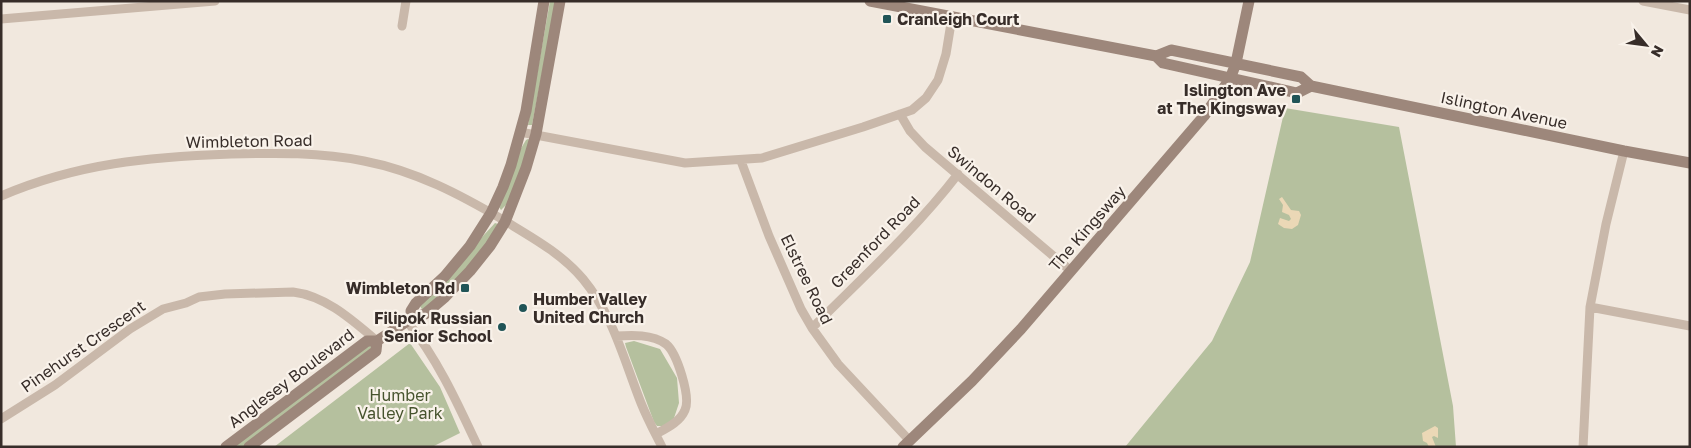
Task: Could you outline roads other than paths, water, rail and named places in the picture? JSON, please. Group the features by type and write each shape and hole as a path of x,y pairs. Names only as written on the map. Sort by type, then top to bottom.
{"street":[{"path":"1,19 119,6 215,1"},
{"path":"402,26 406,1"},
{"path":"478,447 448,383 409,319 416,303 459,260 492,213 503,187 526,111 544,1"},
{"name":"Anglesey Boulevard","path":"226,447 367,341 377,341 409,319 425,314 470,271 490,246 505,222 526,168 536,134 560,1"},
{"name":"Islington Avenue","path":"870,1 909,5 952,17 1156,56 1171,50 1301,77 1311,86 1690,163"},
{"name":"The Kingsway","path":"906,444 1021,329 1161,169 1204,116 1230,79 1236,64 1249,1"},
{"path":"1643,1 1690,10"},
{"path":"520,132 685,163 741,161 762,158 912,110 926,98 938,80 946,54 952,17"},
{"name":"Islington Avenue","path":"1156,56 1163,63 1297,93 1311,86"},
{"name":"Swindon Road","path":"900,114 910,131 925,147 1072,271"},
{"path":"1583,447 1590,307 1606,224 1624,151"},
{"name":"Wimbleton Road","path":"1,196 31,184 86,168 141,159 292,152 365,161 412,174 441,185 492,213 557,254 573,267 595,294 616,336 642,404 662,447"},
{"name":"Elstree Road","path":"741,161 769,236 801,309 812,328 838,364 906,444"},
{"name":"Greenford Road","path":"812,328 912,226 958,174"},
{"name":"Pinehurst Crescent","path":"1,419 55,385 130,330 163,309 200,297 225,294 304,293 330,305 377,341"},
{"path":"1590,307 1690,326"},
{"path":"616,336 637,336 660,341 668,346 676,358 687,399 686,409 671,426 656,434"},
{"name":"Anglesey Boulevard","path":"249,447 376,351 377,341"}],"place":[{"name":"Cranleigh Court","path":"887,19"},
{"name":"Islington Ave at The Kingsway","path":"1296,99"},
{"name":"Wimbleton Rd","path":"465,288"},
{"name":"Humber Valley United Church","path":"523,308"},
{"name":"Filipok Russian Senior School","path":"502,327"}],"park label":[{"name":"Humber Valley Park","path":"400,404"}]}
